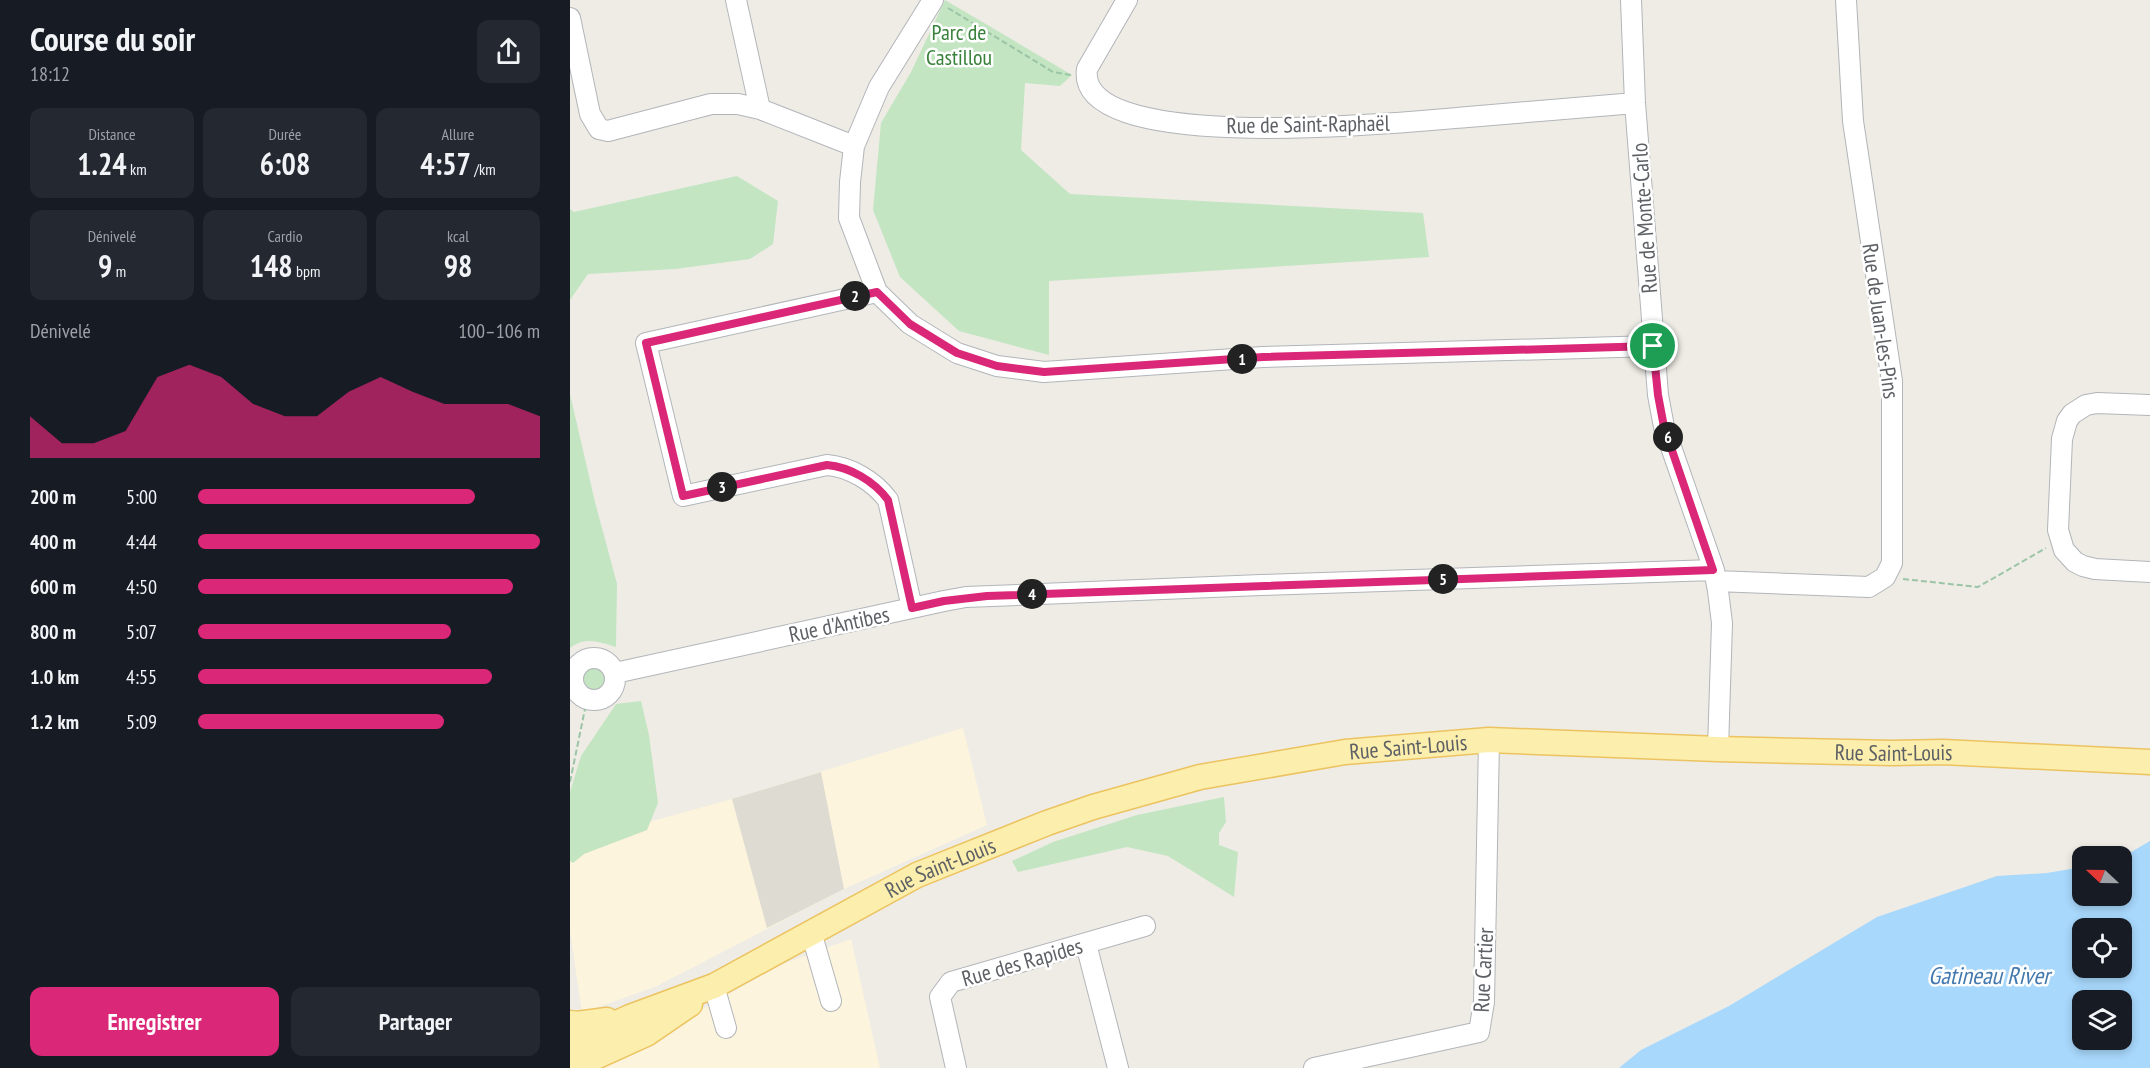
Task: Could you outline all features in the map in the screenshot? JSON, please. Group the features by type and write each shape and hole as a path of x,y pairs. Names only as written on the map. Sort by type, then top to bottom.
{"main road":[{"name":"Rue Saint-Louis","path":"572,1068 646,1034 714,986 917,875 1047,823 1200,777 1345,752 1489,740 1718,749 1943,752 2150,762"},
{"name":"Rue Saint-Louis","path":"570,1044 630,1017 714,986"},
{"path":"570,1023 630,1017"}],"street":[{"path":"736,0 760,108"},
{"path":"1086,78 1087,69 1127,0"},
{"name":"Rue de Monte-Carlo","path":"1631,0 1635,103 1658,395 1664,427 1715,576 1722,623 1718,749"},
{"name":"Rue de Juan-les-Pins","path":"1846,0 1853,121 1892,381 1892,563 1885,577"},
{"path":"939,3 879,87 854,146 849,218 877,292 910,324 957,353 997,366 1044,372 1263,357 1653,346"},
{"path":"570,18 590,114 599,129 608,131 711,104 738,104 760,108 854,146"},
{"name":"Rue de Saint-Raphaël","path":"1086,78 1102,103 1157,120 1275,129 1331,128 1635,103"},
{"path":"877,292 646,343 683,496 827,465 849,469 881,491 888,500 912,608"},
{"path":"2150,405 2086,405 2078,408 2067,421 2062,440 2058,530 2060,540 2069,557 2083,566 2150,572"},
{"path":"1715,576 1869,586 1885,577"},
{"name":"Rue d'Antibes","path":"615,673 944,601 987,596 1715,576"},
{"path":"586,658 601,658 612,666 615,673 615,686 606,697 600,700 587,699 581,695 573,683 573,675 586,658"},
{"name":"Rue Cartier","path":"1314,1068 1479,1032 1485,1002 1489,740"},
{"name":"Rue des Rapides","path":"956,1068 940,998 951,982 1145,926"},
{"path":"811,932 831,1001"},
{"path":"1086,944 1118,1068"},
{"path":"714,986 726,1028"}],"path":[{"path":"939,3 1053,72 1086,78"},
{"path":"1885,577 1978,587 2060,540"},
{"path":"570,782 587,699"}],"shaded area":[{"path":"963,728 987,825 844,889 657,986 582,1013 570,930 570,844 732,799"},
{"path":"821,772 844,889 767,928 732,799"},
{"path":"851,939 880,1068 599,1068 780,965"}],"green space":[{"name":"Parc de Castillou","path":"945,0 1072,75 1060,86 1025,83 1021,150 1070,194 1423,213 1429,257 1049,281 1049,355 959,331 900,277 873,210 881,123 911,72"},
{"path":"737,176 778,201 773,244 750,259 675,269 588,274 570,300 570,209 574,212"},
{"path":"570,394 617,584 616,647 587,641 570,648"},
{"path":"591,668 599,668 606,675 606,683 599,690 591,690 584,683 584,675"},
{"path":"641,701 649,735 658,803 647,830 584,854 573,863 570,861 570,792 581,756 616,704"},
{"path":"1224,797 1226,822 1219,833 1219,845 1238,852 1234,897 1168,856 1127,847 1018,872 1012,861 1053,842 1137,815"}],"water":[{"name":"Gatineau River","path":"2150,841 2150,1068 1619,1068 1641,1050 1729,1006 1877,917 1997,876 2047,873 2072,869 2072,906 2132,906 2132,852"}],"route":[{"path":"877,292 910,324 957,353 997,366 1044,372 1263,357 1653,346 1664,427 1713,570 987,596 966,597 912,608 888,500 874,485 849,469 827,465 683,496 646,343 877,292"}]}
